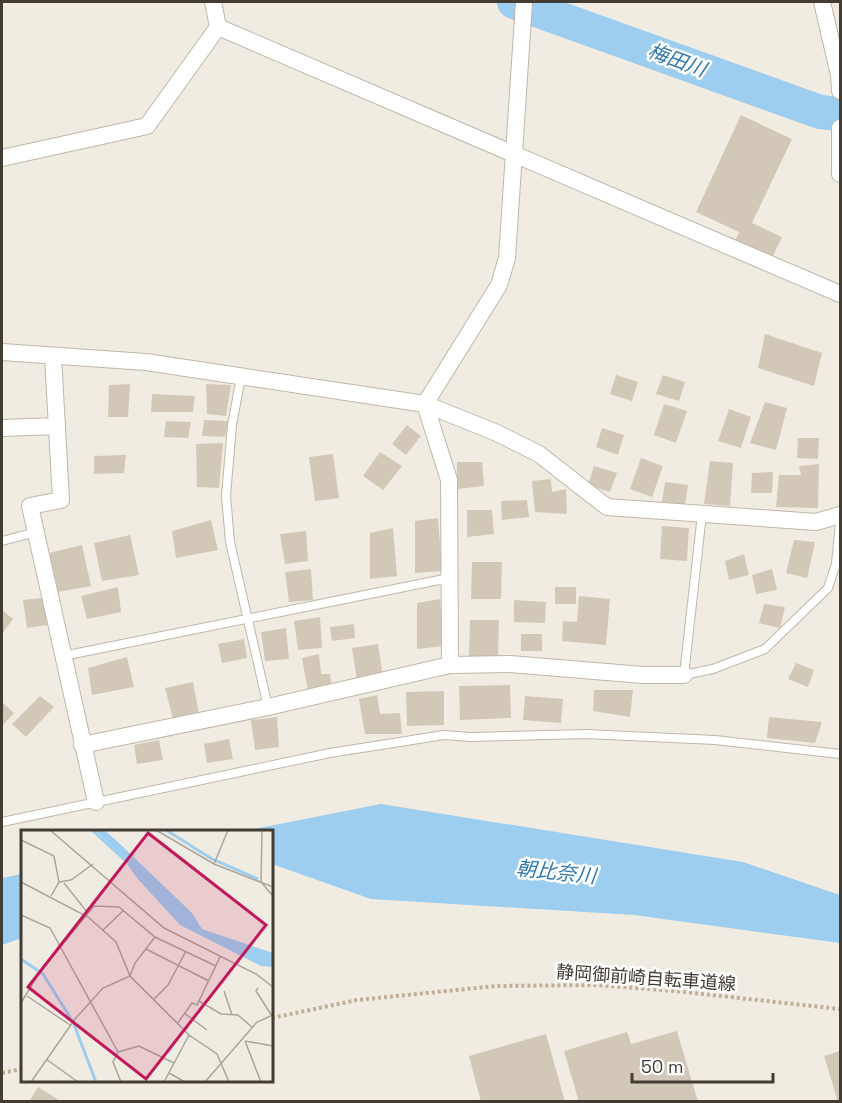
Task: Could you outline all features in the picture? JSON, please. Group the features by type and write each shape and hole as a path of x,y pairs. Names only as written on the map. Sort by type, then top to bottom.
{"street":[{"path":"2,158 147,126 218,27 213,2"},
{"path":"450,665 449,480 425,404 499,285 507,258 524,2"},
{"path":"822,2 839,75 840,91"},
{"path":"218,27 840,294"},
{"path":"840,128 840,174"},
{"path":"2,352 146,362 425,404 497,433 539,454 607,507 816,522 840,515"},
{"path":"53,356 61,500 30,506 96,802"},
{"path":"2,428 57,426"},
{"path":"82,746 268,707 450,665 510,663 643,675 684,675"}],"lane":[{"path":"241,377 232,426 226,496 230,542 268,707"},
{"path":"702,514 684,675 713,669 765,649 828,588 836,564 840,523"},
{"path":"2,541 36,532"},
{"path":"63,656 449,578"},
{"path":"2,822 330,753 444,735 470,737 586,734 715,740 840,754"}],"path":[{"name":"静岡御前崎自転車道線","path":"273,1018 357,1000 496,986 597,985 840,1009"},
{"path":"2,1073 21,1069"}],"water":[{"name":"朝比奈川","path":"381,804 743,862 840,895 840,943 634,915 371,899 273,864 273,830 249,830"},
{"path":"21,874 21,938 2,945 2,878"}],"building":[{"path":"741,115 792,139 752,223 782,237 772,258 735,241 739,232 696,212"},
{"path":"765,334 822,353 814,386 758,368"},
{"path":"616,375 638,382 632,401 610,394"},
{"path":"663,375 685,382 679,401 656,394"},
{"path":"130,384 128,417 108,417 109,385"},
{"path":"206,384 231,385 226,416 207,414"},
{"path":"152,394 195,396 193,412 151,412"},
{"path":"765,402 787,408 776,450 750,443"},
{"path":"664,404 687,411 676,443 654,435"},
{"path":"729,409 751,417 741,448 718,441"},
{"path":"204,420 228,421 225,437 202,436"},
{"path":"166,421 191,422 188,438 164,437"},
{"path":"407,425 421,436 406,455 392,444"},
{"path":"602,428 624,435 618,455 596,447"},
{"path":"798,438 819,438 818,459 797,458"},
{"path":"223,443 219,488 197,487 196,444"},
{"path":"380,452 402,466 383,490 363,476"},
{"path":"333,454 339,498 315,501 309,457"},
{"path":"126,455 124,473 94,474 94,456"},
{"path":"641,458 663,466 652,497 630,489"},
{"path":"710,461 733,463 730,506 704,504"},
{"path":"457,462 482,462 484,486 457,489"},
{"path":"819,464 818,508 776,507 779,475 801,475 799,466"},
{"path":"594,466 617,473 610,492 588,485"},
{"path":"773,472 772,493 751,493 752,473"},
{"path":"551,479 552,492 566,489 567,514 535,512 532,481"},
{"path":"665,482 688,485 685,505 662,502"},
{"path":"527,500 529,517 502,520 501,501"},
{"path":"467,510 492,510 494,534 467,537"},
{"path":"438,518 442,571 415,573 415,521"},
{"path":"211,520 218,550 176,558 172,531"},
{"path":"662,526 689,528 687,561 660,559"},
{"path":"393,528 397,576 370,579 370,533"},
{"path":"306,531 308,561 285,564 280,534"},
{"path":"130,535 139,575 102,581 94,543"},
{"path":"794,540 815,542 807,578 786,573"},
{"path":"82,545 91,586 58,592 49,553"},
{"path":"744,554 749,575 729,580 725,561"},
{"path":"472,562 502,562 501,599 471,599"},
{"path":"311,569 313,600 289,602 285,572"},
{"path":"772,569 777,590 756,594 752,575"},
{"path":"118,587 121,612 87,619 81,596"},
{"path":"555,587 576,587 576,604 555,604"},
{"path":"579,596 610,599 606,645 562,641 563,621 577,622"},
{"path":"43,598 47,625 27,628 23,600"},
{"path":"440,599 444,646 417,649 417,603"},
{"path":"514,600 546,602 545,623 514,622"},
{"path":"764,604 785,607 780,628 759,623"},
{"path":"2,610 13,619 2,634"},
{"path":"320,617 322,648 298,650 294,621"},
{"path":"470,620 499,620 498,657 469,657"},
{"path":"354,624 355,638 332,641 330,627"},
{"path":"286,628 289,659 265,661 261,632"},
{"path":"521,634 542,634 542,651 521,651"},
{"path":"244,639 247,658 222,663 218,644"},
{"path":"378,644 383,677 357,681 352,648"},
{"path":"319,654 321,674 330,674 332,688 308,691 302,658"},
{"path":"127,657 134,687 92,695 88,668"},
{"path":"796,663 814,670 808,687 788,679"},
{"path":"193,682 199,714 173,719 165,688"},
{"path":"510,685 511,718 460,720 459,686"},
{"path":"594,690 633,690 630,717 593,711"},
{"path":"444,691 444,725 407,726 406,692"},
{"path":"377,695 380,714 400,713 402,734 365,734 359,699"},
{"path":"40,696 54,707 26,737 12,724"},
{"path":"525,696 563,699 561,723 523,720"},
{"path":"2,702 14,713 2,726"},
{"path":"277,717 279,747 255,750 251,720"},
{"path":"769,717 822,722 815,743 767,738"},
{"path":"229,739 233,759 207,763 204,744"},
{"path":"159,740 163,760 137,764 134,745"},
{"path":"677,1031 698,1102 579,1102 564,1051 627,1032 631,1044"},
{"path":"546,1034 565,1102 481,1102 469,1056"},
{"path":"840,1051 840,1102 838,1102 824,1056"},
{"path":"38,1087 62,1102 29,1102"}],"waterway":[{"name":"梅田川","path":"514,2 820,112 840,114"}]}
